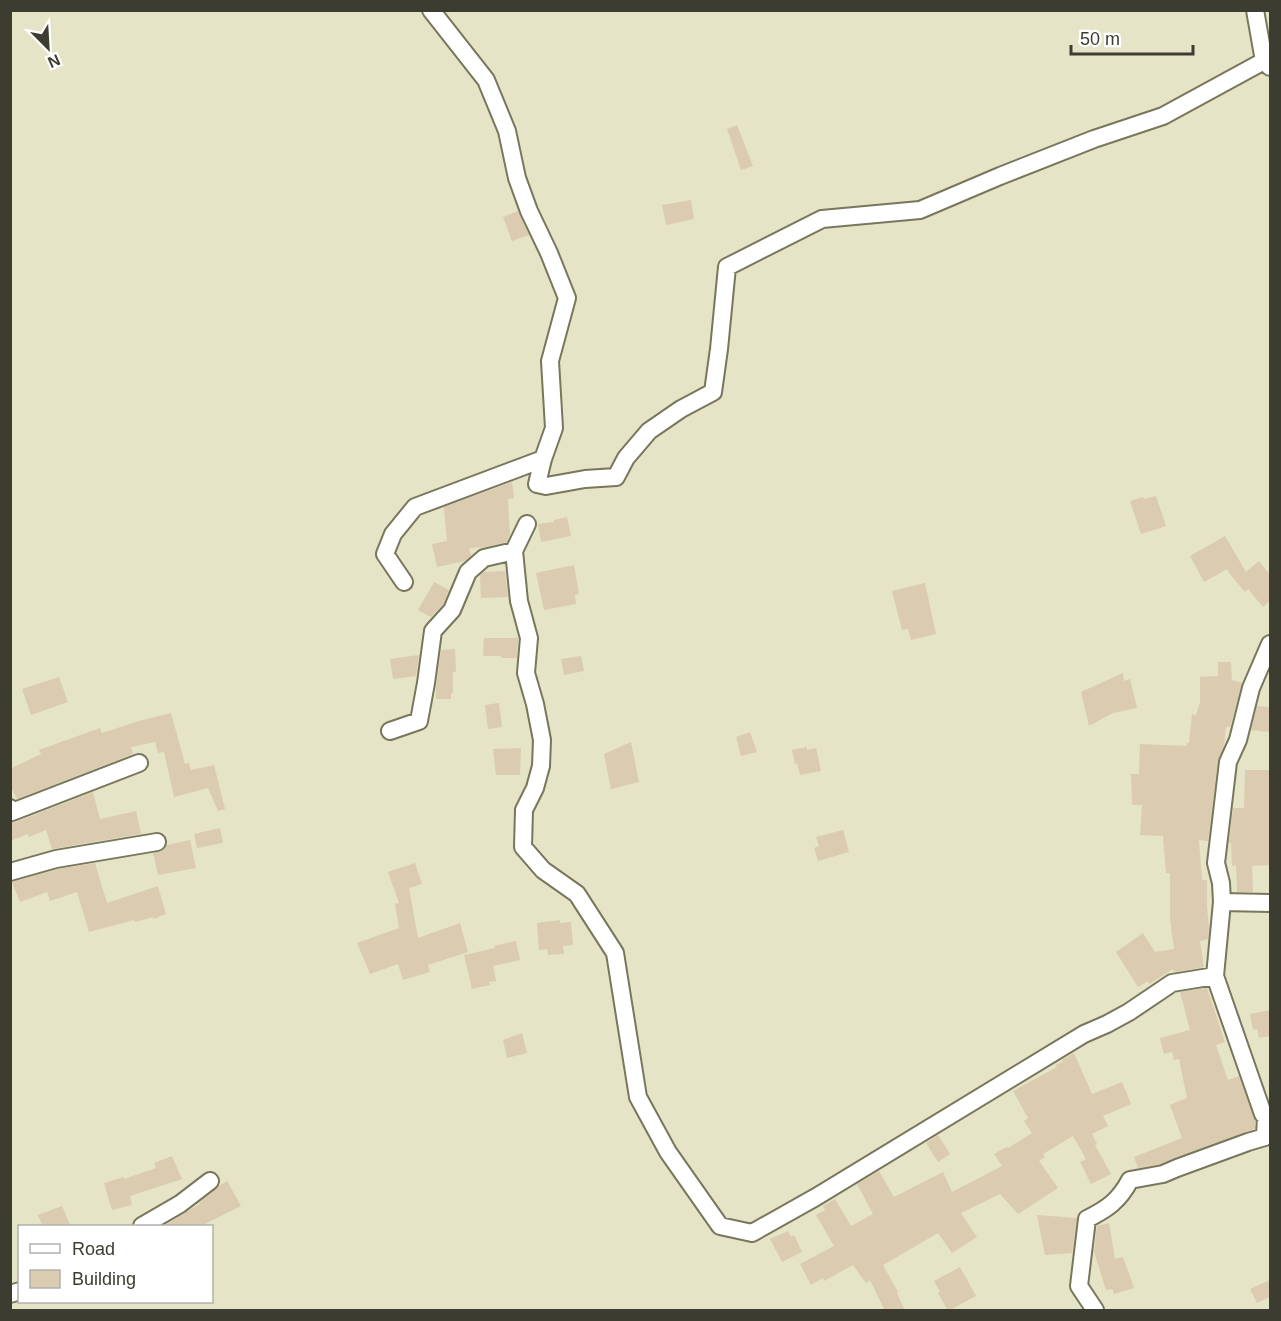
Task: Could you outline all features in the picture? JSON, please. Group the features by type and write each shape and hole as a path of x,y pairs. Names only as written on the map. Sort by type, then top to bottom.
{"street":[{"path":"431,10 486,80 507,131 517,178 529,211 567,298 550,361 554,428 537,484 546,486 585,479 616,477 626,458 649,431 681,409 713,392 727,267 822,219 920,210 1084,143 1163,116 1267,64 1255,10"},
{"path":"404,582 385,554 393,534 415,507 543,459"},
{"path":"527,524 514,551 519,601 530,638 526,673 542,740 541,766 535,788 524,810 523,847 543,870 577,894 615,953 638,1097 668,1152 720,1226 752,1233 816,1197 1084,1034 1130,1012 1172,983 1215,976"},
{"path":"390,731 419,721 433,631 452,610 468,572 484,558 514,551"},
{"path":"1095,1311 1079,1286 1087,1220 1115,1202 1124,1192 1130,1180 1163,1174 1265,1137 1268,1117 1263,1114 1215,976 1222,902 1221,883 1216,863 1228,762 1238,740 1251,688 1270,644"},
{"path":"11,811 139,763"},
{"path":"10,872 56,859 157,842"},
{"path":"1222,902 1270,903"},
{"path":"145,1225 210,1181"}],"building":[{"path":"737,125 753,166 741,170 727,129"},
{"path":"691,200 694,219 666,225 662,205"},
{"path":"518,211 529,235 512,241 503,217"},
{"path":"512,482 514,498 508,499 510,534 507,542 469,548 471,556 465,561 437,567 432,544 447,541 444,507"},
{"path":"1156,496 1166,526 1141,534 1130,501"},
{"path":"567,517 571,536 541,542 538,524 554,522 554,520"},
{"path":"1225,536 1246,572 1259,561 1270,575 1270,601 1263,607 1248,589 1245,592 1227,569 1204,582 1190,556"},
{"path":"574,565 579,594 575,595 576,604 544,610 536,573"},
{"path":"505,571 508,597 481,598 480,575 484,572"},
{"path":"434,582 449,590 443,604 431,617 418,610"},
{"path":"925,583 936,634 911,640 908,629 902,630 892,591"},
{"path":"484,638 518,638 517,658 483,656"},
{"path":"455,649 456,672 453,672 451,699 436,699 441,650"},
{"path":"419,655 416,676 393,679 390,659"},
{"path":"581,656 584,671 564,675 561,659"},
{"path":"1218,662 1231,662 1232,680 1242,683 1230,727 1226,727 1224,745 1218,760 1208,841 1199,840 1202,880 1207,880 1209,928 1208,939 1200,941 1204,967 1174,972 1173,969 1149,984 1148,981 1138,987 1116,952 1143,933 1155,952 1174,949 1170,920 1170,873 1166,873 1163,836 1140,835 1142,805 1132,805 1131,774 1139,774 1140,744 1186,746 1189,743 1192,714 1196,715 1200,703 1200,677 1218,676"},
{"path":"1123,673 1124,681 1130,679 1137,708 1113,713 1089,726 1081,692"},
{"path":"59,677 68,702 31,715 22,689"},
{"path":"499,703 502,727 488,729 485,705"},
{"path":"1257,706 1270,707 1270,732 1251,730"},
{"path":"171,713 185,764 189,763 191,770 214,765 225,809 218,811 208,788 174,797 164,752 158,753 155,742 131,747 133,754 17,799 10,785 10,769 41,754 39,750 100,728 102,733"},
{"path":"750,732 757,752 741,756 736,737"},
{"path":"631,742 639,782 611,789 604,754"},
{"path":"807,747 807,750 816,748 821,771 800,775 792,750"},
{"path":"521,748 520,775 496,775 493,749"},
{"path":"1245,770 1270,770 1270,865 1252,866 1253,892 1237,892 1236,865 1232,866 1231,843 1229,843 1233,808 1244,808"},
{"path":"93,792 100,819 136,811 141,834 52,849 46,830 10,841 10,822 16,822"},
{"path":"220,828 223,843 197,848 194,834"},
{"path":"843,830 849,852 818,861 814,848 819,846 816,837"},
{"path":"190,840 196,868 158,875 153,853 163,850 167,845"},
{"path":"95,863 107,903 158,886 166,914 153,919 153,917 135,922 134,920 89,932 77,892 50,901 47,892 20,902 12,882 58,869"},
{"path":"415,863 422,884 409,888 418,938 460,923 468,952 428,965 430,972 403,980 398,964 370,974 357,943 399,928 395,904 399,903 388,872"},
{"path":"560,920 560,923 571,922 573,945 563,946 564,954 548,955 547,949 539,950 537,923"},
{"path":"516,941 520,960 493,966 496,981 489,982 490,985 472,989 464,955"},
{"path":"1207,988 1225,1042 1216,1045 1228,1080 1239,1076 1255,1121 1255,1129 1160,1164 1138,1168 1134,1157 1182,1138 1170,1105 1187,1098 1179,1059 1174,1060 1172,1052 1164,1054 1160,1038 1190,1030 1180,992"},
{"path":"1270,1010 1270,1036 1259,1038 1257,1029 1253,1030 1250,1014"},
{"path":"522,1033 527,1053 507,1058 503,1040"},
{"path":"1074,1053 1092,1094 1122,1082 1131,1104 1103,1116 1108,1126 1092,1134 1097,1144 1095,1145 1111,1174 1091,1184 1080,1162 1086,1159 1073,1136 1043,1154 1045,1157 1039,1161 1058,1188 1018,1214 1000,1194 961,1213 977,1237 952,1253 938,1233 883,1265 898,1292 905,1311 885,1311 870,1280 866,1283 853,1265 824,1281 823,1278 811,1285 800,1264 834,1246 816,1215 825,1210 823,1206 835,1199 851,1226 873,1214 857,1184 879,1171 894,1197 943,1172 952,1192 1002,1166 994,1154 1032,1133 1024,1121 1028,1118 1013,1091 1057,1067 1055,1065"},
{"path":"938,1135 950,1154 938,1162 926,1143"},
{"path":"172,1156 182,1179 130,1196 132,1205 112,1210 104,1183 156,1168 154,1163"},
{"path":"227,1181 241,1206 203,1225 165,1225 200,1204"},
{"path":"62,1206 70,1225 42,1225 38,1215"},
{"path":"1037,1215 1077,1218 1072,1253 1045,1255"},
{"path":"1109,1223 1115,1259 1123,1257 1134,1288 1114,1294 1112,1289 1106,1290 1094,1252 1097,1226"},
{"path":"788,1231 791,1237 794,1235 802,1252 782,1262 770,1239"},
{"path":"960,1267 976,1296 948,1311 934,1281"},
{"path":"1270,1280 1270,1297 1257,1303 1250,1289"}]}
